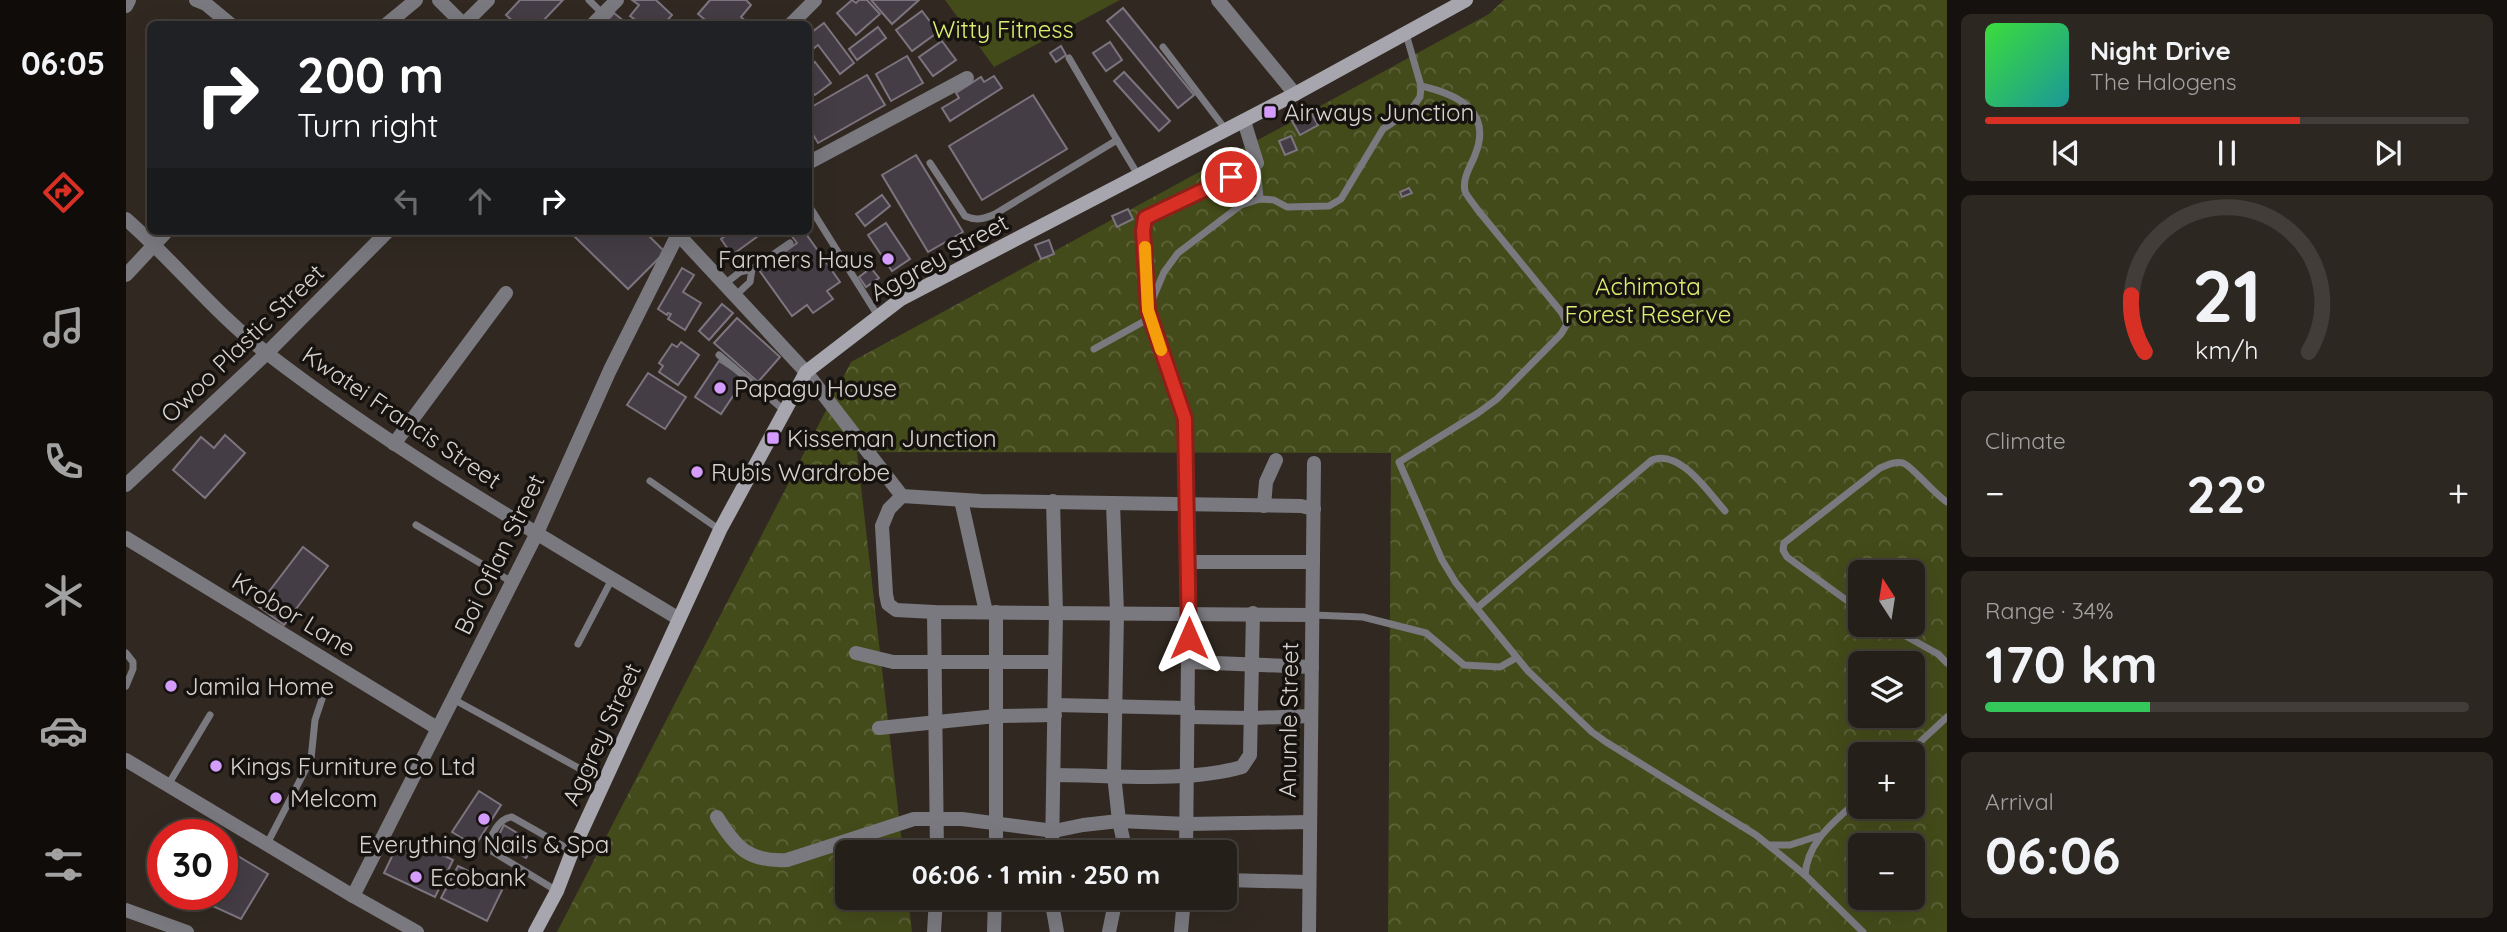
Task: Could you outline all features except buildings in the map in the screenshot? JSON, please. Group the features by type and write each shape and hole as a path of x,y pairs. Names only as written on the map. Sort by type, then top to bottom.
{"main road":[{"name":"Aggrey Street","path":"535,932 557,891 572,852 720,530 806,372 901,299 1226,131 1466,0"}],"street":[{"path":"126,6 129,0"},
{"path":"196,0 206,4 226,21"},
{"path":"391,21 416,0"},
{"path":"439,0 460,21"},
{"path":"466,21 488,0"},
{"path":"598,19 617,0"},
{"path":"794,21 815,0"},
{"path":"1218,0 1295,94"},
{"path":"812,161 967,78"},
{"path":"1186,840 1189,562 1185,419 1149,314 1143,231 1145,218 1257,163 1244,121"},
{"name":"Kwatei Francis Street","path":"126,219 226,318 267,354 394,444 679,619"},
{"path":"126,275 163,235"},
{"name":"Owoo Plastic Street","path":"126,485 267,354 384,235"},
{"name":"Boi Oflan Street","path":"353,896 537,533 610,370 678,235"},
{"path":"682,235 806,372 902,496 961,500 1301,506 1314,509"},
{"path":"394,444 506,293"},
{"path":"1264,506 1266,482 1276,460"},
{"name":"Anumle Street","path":"1309,932 1314,463"},
{"path":"902,496 889,509 882,526 888,604 896,610 1313,615"},
{"path":"961,500 991,612 996,662 996,840"},
{"path":"1053,501 1056,612 1053,840"},
{"path":"1113,503 1117,612 1114,775 1123,840"},
{"name":"Krobor Lane","path":"126,538 437,728"},
{"path":"1189,562 1313,562"},
{"path":"934,612 937,840"},
{"path":"1054,775 1187,776 1242,767 1250,755 1252,613"},
{"path":"856,653 893,662 1055,662"},
{"path":"1189,662 1312,667"},
{"path":"879,728 1114,706 1252,718 1311,716"},
{"path":"128,764 417,932"},
{"path":"717,817 732,841 746,852 766,861 787,860 914,819 997,822 1054,831 1119,821 1187,824 1309,822"},
{"path":"1237,880 1308,882"},
{"path":"126,909 187,932"},
{"path":"934,932 935,910"},
{"path":"994,932 995,910"},
{"path":"1053,910 1056,932"},
{"path":"1109,932 1114,910"},
{"path":"1181,932 1183,910"}],"lane":[{"path":"589,0 598,19"},
{"path":"1094,349 1149,314 1164,272 1178,253 1241,205 1260,199 1274,200 1287,207 1329,206 1341,199 1383,129 1411,110 1420,97 1421,86 1406,34"},
{"path":"1163,47 1226,131"},
{"path":"1069,58 1138,177"},
{"path":"1421,86 1453,95 1470,108 1476,118 1480,139 1465,178 1465,192 1562,313 1567,324 1561,334 1497,399 1399,462 1432,542 1456,583 1516,658 1592,732 1769,845 1805,875 1863,932"},
{"path":"930,163 965,216 984,219 1117,140"},
{"path":"1257,163 1260,199"},
{"path":"812,210 878,316"},
{"path":"726,283 790,243"},
{"path":"736,295 750,282 752,269"},
{"path":"719,355 785,411"},
{"path":"1477,608 1652,460 1670,458 1681,464 1725,511"},
{"path":"1848,601 1787,557 1783,550 1784,543 1880,468 1893,463 1900,462 1909,467 1947,502"},
{"path":"650,481 720,530"},
{"path":"416,526 512,582"},
{"path":"578,644 612,579"},
{"path":"1313,615 1363,617 1426,633 1464,665 1500,667 1516,658"},
{"path":"1908,637 1938,653 1947,663"},
{"path":"126,653 133,662 133,668 126,686"},
{"path":"267,844 311,759 315,720 327,684"},
{"path":"453,698 604,782"},
{"path":"168,785 210,715"},
{"path":"1920,742 1947,717"},
{"path":"1805,875 1809,854 1819,836 1848,809"},
{"path":"557,891 490,850 489,843 500,822 506,817 512,817 572,852"},
{"path":"1769,845 1790,845 1819,836"}],"green space":[{"name":"Witty Fitness","path":"945,0 1120,0 994,67"},
{"name":"Achimota Forest Reserve","path":"1504,0 1947,0 1947,932 1388,932 1391,453 857,452 902,840 835,840 835,910 909,910 912,932 557,932 851,362 1489,14"}],"slow traffic":[{"path":"1145,247 1148,310 1161,350"}],"place":[{"name":"Airways Junction","path":"1270,112"},
{"name":"Farmers Haus","path":"888,259"},
{"name":"Papagu House","path":"720,388"},
{"name":"Kisseman Junction","path":"773,438"},
{"name":"Rubis Wardrobe","path":"697,472"},
{"name":"Jamila Home","path":"171,686"},
{"name":"Kings Furniture Co Ltd","path":"216,766"},
{"name":"Melcom","path":"276,798"},
{"name":"Everything Nails & Spa","path":"484,819"},
{"name":"Ecobank","path":"416,877"}],"route":[{"path":"1189,638 1185,419 1148,310 1143,231 1145,218 1231,177"}]}
